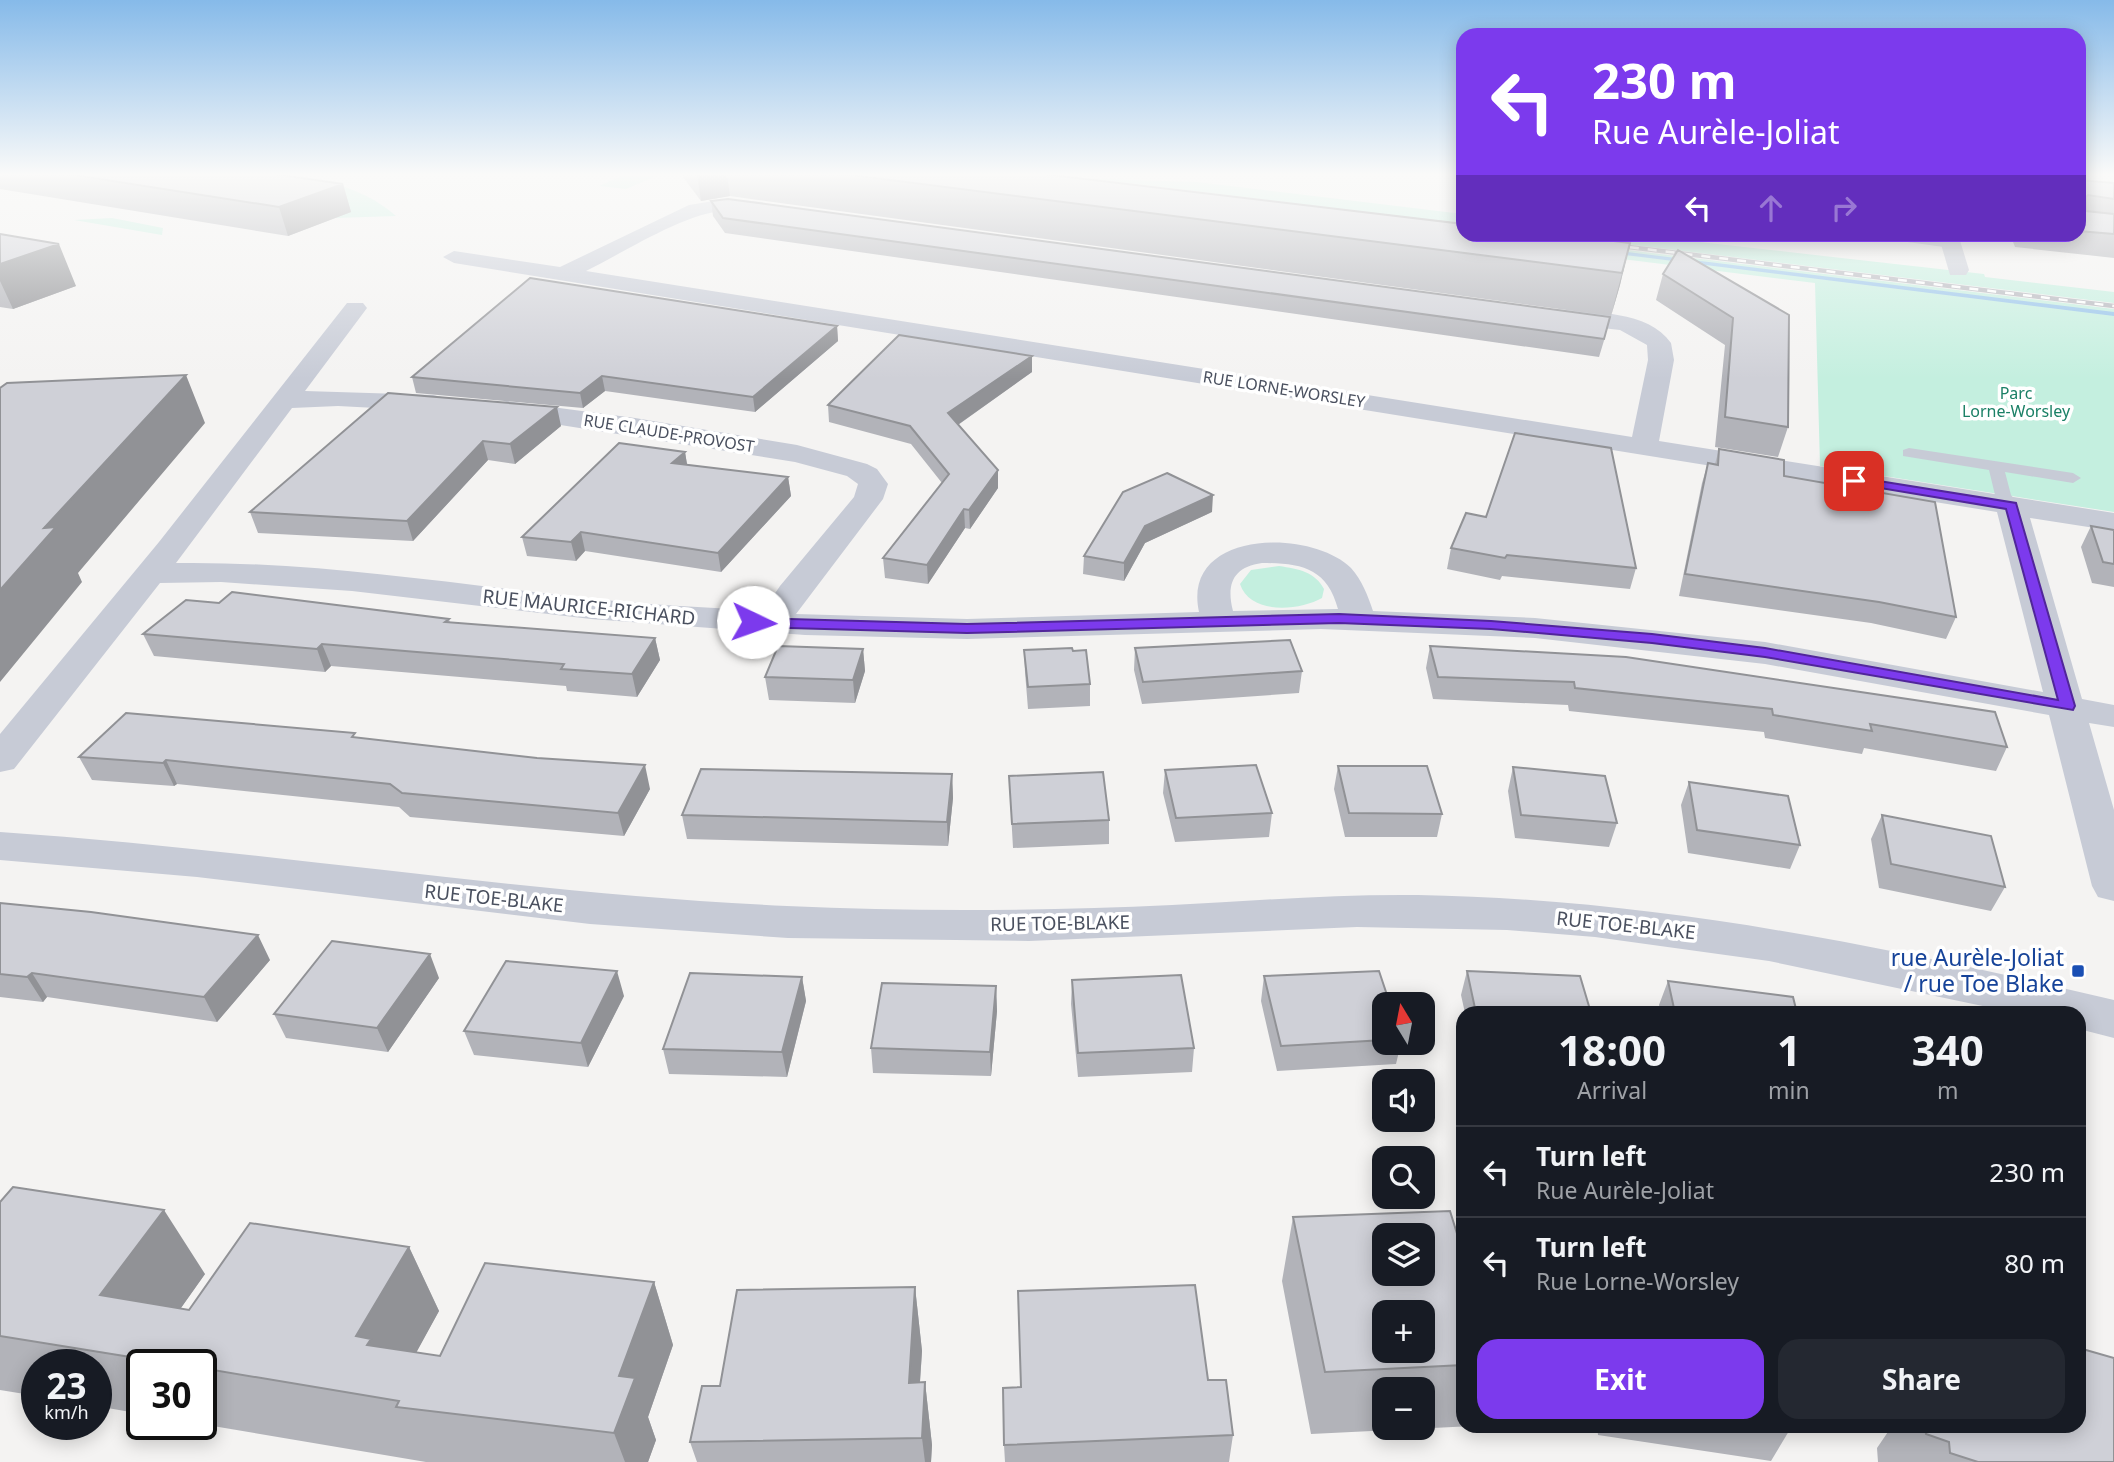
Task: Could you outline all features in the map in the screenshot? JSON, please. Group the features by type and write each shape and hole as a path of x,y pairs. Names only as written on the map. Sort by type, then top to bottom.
{"street":[{"path":"564,274 629,242"},
{"path":"1951,242 1958,270"},
{"name":"RUE LORNE-WORSLEY","path":"454,257 2114,522"},
{"path":"0,760 150,573 355,308"},
{"path":"1538,313 1631,327 1658,341 1661,346 1661,360 1644,447"},
{"name":"RUE CLAUDE-PROVOST","path":"284,400 366,399 468,406 720,440 826,460 867,475 873,484 868,499 792,593 773,623"},
{"path":"2011,506 2114,886"},
{"path":"1219,621 1214,582 1220,569 1236,559 1262,554 1307,558 1331,568 1345,582 1358,619"},
{"name":"RUE MAURICE-RICHARD","path":"150,573 221,572 352,581 591,609 773,623 967,629 1358,619 1548,629 1706,645 1886,672 2114,716"},
{"name":"RUE TOE-BLAKE","path":"0,846 210,866 511,901 783,922 1034,925 1384,911 1545,916 1682,930 1817,951 1966,982 2062,1006"},
{"name":"RUE TOE-BLAKE","path":"2086,1012 2114,1019"}],"lane":[{"path":"1909,453 2073,478"},
{"path":"1996,467 2003,495 2011,506"}],"green space":[{"name":"Parc Lorne-Worsley","path":"1488,242 1563,242 2114,309 2114,512 1820,466 1815,283"},
{"path":"1611,242 1701,242 1984,274 1985,277 2114,292 2114,303"},
{"path":"1279,566 1311,575 1324,589 1322,598 1301,606 1276,608 1254,601 1245,594 1240,584 1251,570"}],"building":[{"path":"0,242 59,244 0,264"},
{"path":"899,242 1051,242 1610,317 1604,339"},
{"path":"1380,242 1630,243 1622,273"},
{"path":"1678,250 1789,315 1788,427 1725,417 1733,318 1663,274"},
{"path":"530,278 837,326 753,397 602,376 580,393 412,377"},
{"path":"899,335 1032,356 948,413 998,470 969,510 964,509 927,565 883,558 949,474 910,426 828,405"},
{"path":"186,375 44,528 56,527 0,590 0,388 7,383"},
{"path":"388,393 557,407 510,444 483,441 407,521 250,512"},
{"path":"1515,433 1611,448 1636,568 1507,555 1505,558 1451,548 1466,513 1486,517"},
{"path":"619,443 685,452 672,463 788,477 718,553 581,532 571,542 522,537"},
{"path":"1719,449 1784,460 1784,476 1935,502 1956,617 1879,602 1685,574 1708,463 1718,465"},
{"path":"1167,473 1213,495 1145,526 1124,563 1084,556 1123,492"},
{"path":"2091,526 2114,530 2114,564 2103,562"},
{"path":"232,592 449,619 445,622 655,638 632,674 561,669 564,664 322,644 317,649 143,634 186,600 219,603"},
{"path":"1290,640 1302,671 1143,682 1135,648"},
{"path":"778,646 863,649 853,680 765,677"},
{"path":"1430,646 1626,657 1995,712 2007,747 1870,724 1872,731 1773,715 1772,709 1575,688 1574,682 1438,677"},
{"path":"1072,648 1073,651 1086,650 1090,684 1028,687 1024,650"},
{"path":"126,713 355,733 352,737 537,758 645,765 618,813 402,793 390,784 166,760 163,763 79,757"},
{"path":"1256,765 1272,813 1176,818 1165,770"},
{"path":"1338,766 1427,766 1442,814 1349,813"},
{"path":"1513,767 1605,776 1617,823 1521,815"},
{"path":"701,769 952,774 947,822 682,815"},
{"path":"1103,772 1109,820 1012,824 1009,776"},
{"path":"1689,782 1788,796 1800,845 1697,830"},
{"path":"1882,815 1991,836 2005,887 1891,864"},
{"path":"0,903 91,912 258,935 204,997 32,973 27,977 0,974"},
{"path":"332,941 430,954 377,1028 274,1014"},
{"path":"506,961 617,971 581,1043 464,1031"},
{"path":"1379,971 1386,992 1372,992 1372,1041 1281,1046 1264,976"},
{"path":"1467,971 1580,976 1589,1006 1474,1006"},
{"path":"690,973 802,977 782,1052 663,1049"},
{"path":"1181,975 1194,1048 1078,1053 1072,980"},
{"path":"1668,981 1793,997 1795,1006 1673,1006"},
{"path":"882,983 996,986 990,1052 871,1048"},
{"path":"13,1187 164,1210 100,1295 189,1310 250,1223 409,1247 356,1336 371,1339 367,1345 440,1356 485,1263 654,1282 619,1376 635,1378 614,1433 396,1407 399,1401 217,1371 217,1349 126,1349 126,1356 112,1354 112,1349 81,1349 0,1336 0,1202"},
{"path":"1450,1211 1456,1230 1456,1365 1325,1372 1293,1217"},
{"path":"1195,1285 1208,1380 1226,1380 1233,1435 1004,1445 1003,1388 1021,1387 1018,1291"},
{"path":"915,1287 909,1383 925,1382 922,1438 690,1442 702,1386 720,1386 737,1290"},
{"path":"2086,1350 2114,1358 2114,1462 1978,1462 1950,1453 1949,1442 1926,1434 2086,1433"}],"waterway":[{"path":"1611,252 2114,314"}],"railway":[{"path":"1612,245 2114,306"}],"place":[{"name":"rue Aurèle-Joliat / rue Toe Blake","path":"2078,971"}],"route":[{"path":"753,622 967,629 1339,619 1491,625 1652,638 1765,653 1886,672 2067,706 2011,506 1854,481"}]}
